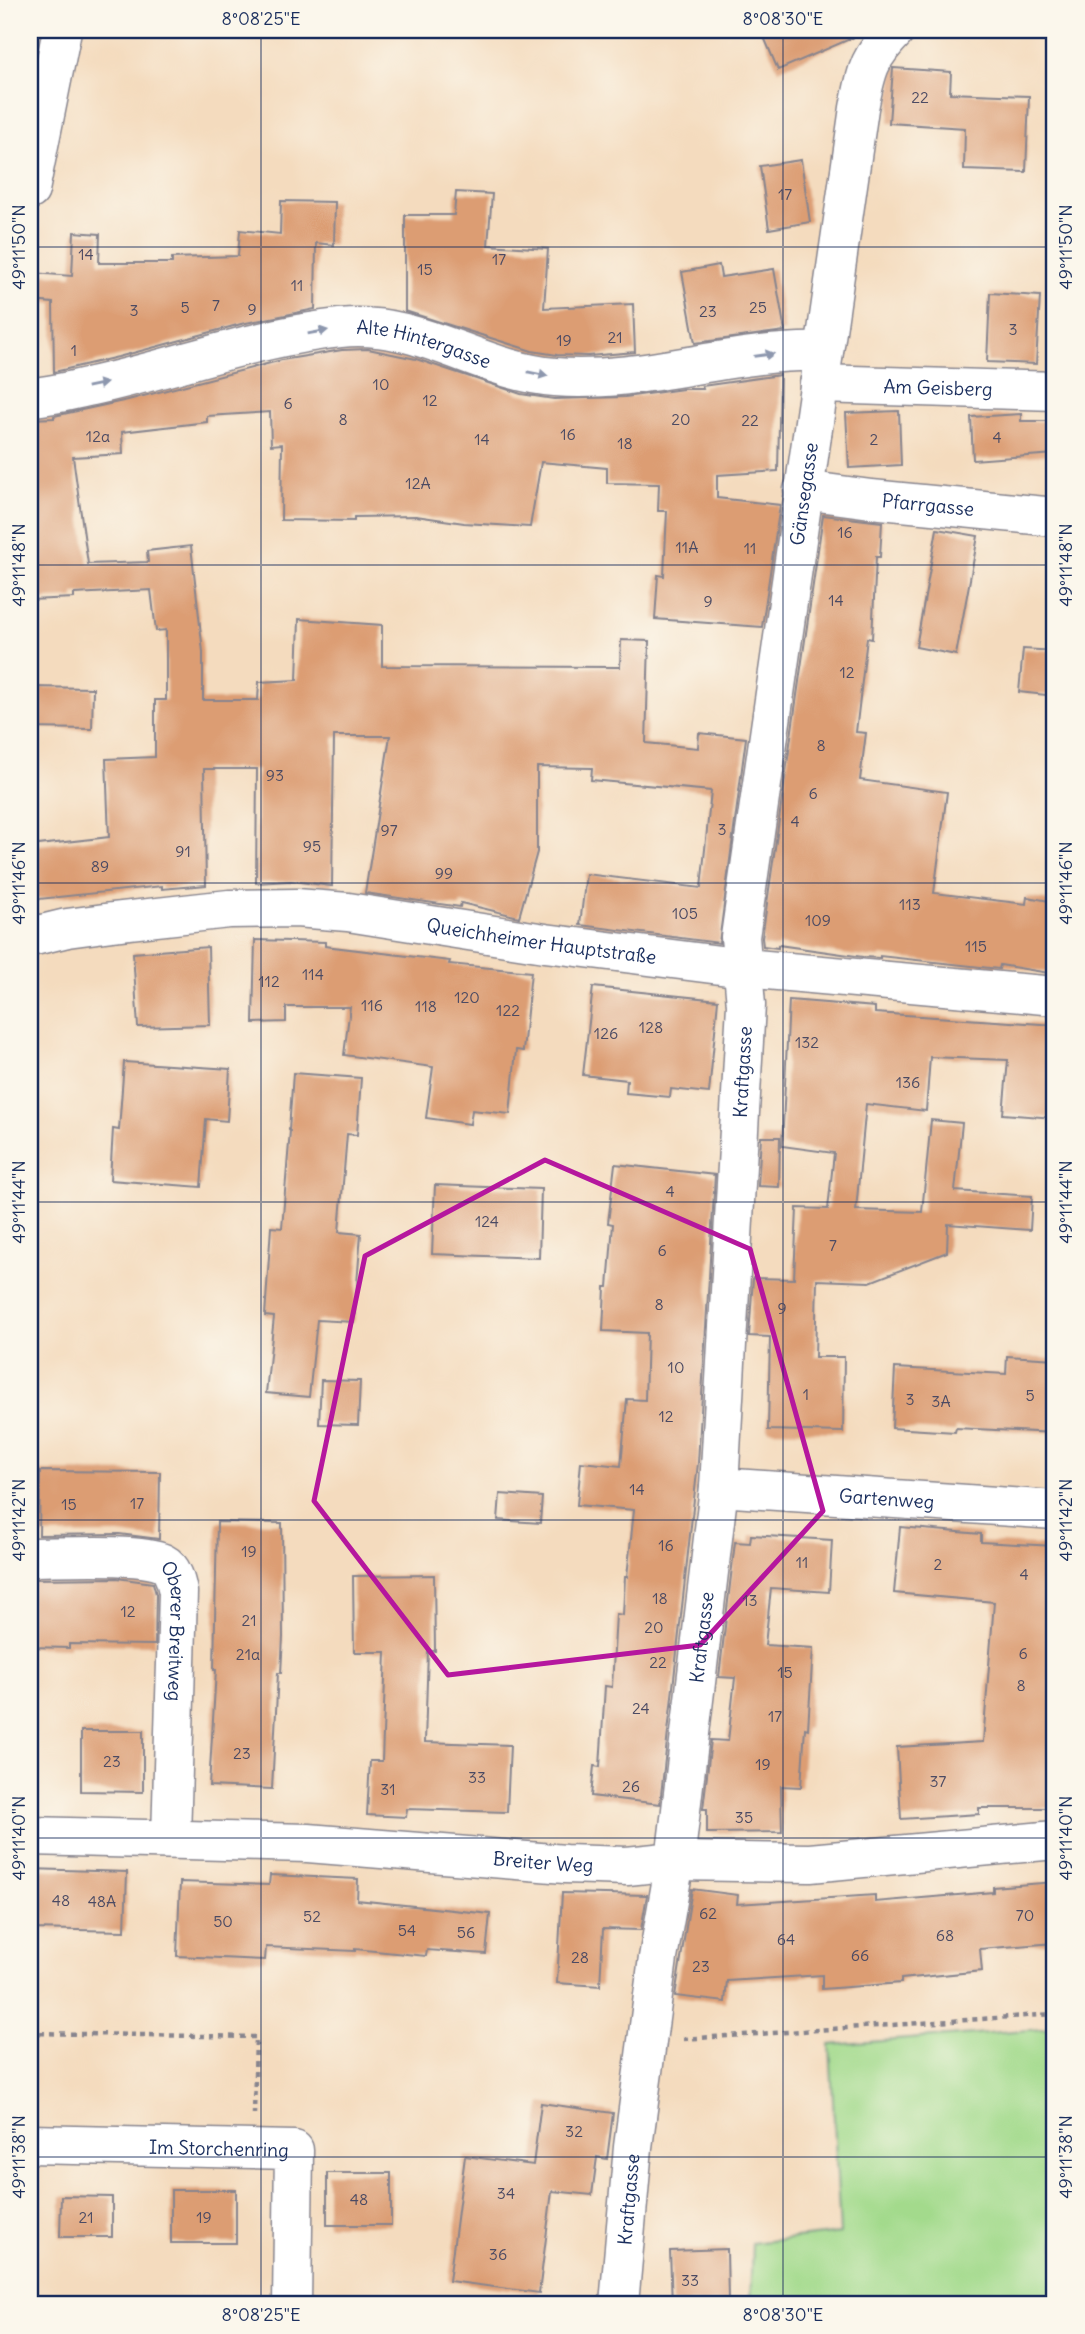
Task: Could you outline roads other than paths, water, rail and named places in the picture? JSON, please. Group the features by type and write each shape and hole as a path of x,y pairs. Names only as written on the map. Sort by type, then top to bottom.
{"street":[{"path":"30,190 62,30"},
{"name":"Gänsegasse","path":"744,968 740,937 859,108 864,80 877,50 896,30"},
{"name":"Alte Hintergasse","path":"30,397 129,378 246,345 340,328 392,329 490,361 552,376 607,377 788,352 821,368"},
{"name":"Am Geisberg","path":"821,368 1055,390"},
{"name":"Pfarrgasse","path":"803,490 1055,517"},
{"name":"Queichheimer Hauptstraße","path":"30,937 67,928 229,909 296,908 348,912 545,943 744,968 1055,996"},
{"name":"Kraftgasse","path":"619,2304 633,2147 658,1958 675,1861 719,1487 746,1005 744,968"},
{"name":"Gartenweg","path":"719,1487 1055,1510"},
{"name":"Oberer Breitweg","path":"30,1557 147,1558 166,1564 174,1577 178,1592 171,1839"},
{"name":"Breiter Weg","path":"30,1836 308,1843 565,1864 627,1866 675,1861 810,1863 1055,1840"},
{"name":"Im Storchenring","path":"30,2144 294,2150 292,2304"}]}
